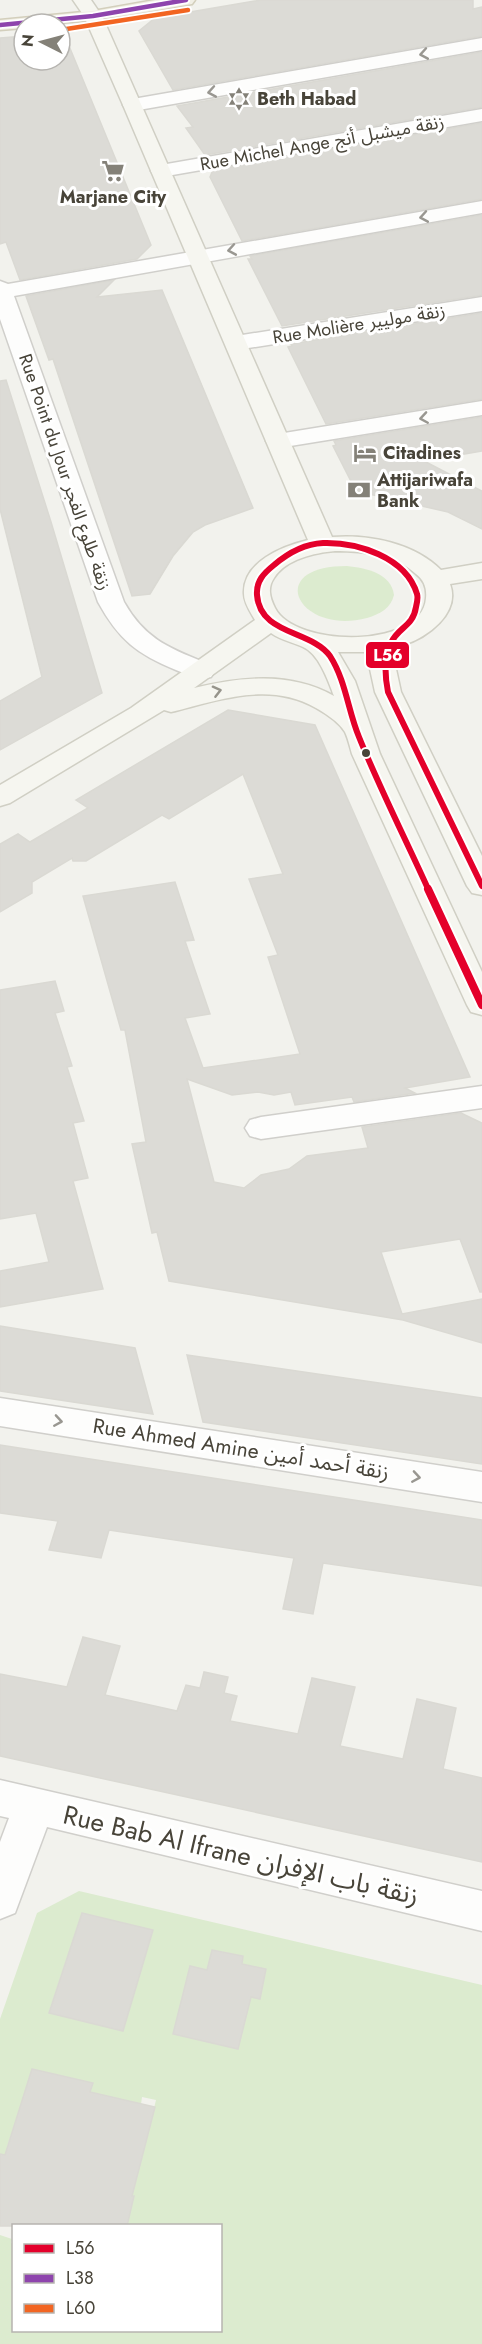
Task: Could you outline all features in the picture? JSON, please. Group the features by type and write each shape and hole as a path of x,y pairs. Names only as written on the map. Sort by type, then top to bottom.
{"main road":[{"path":"0,11 186,0"},
{"path":"0,25 87,5"},
{"path":"87,5 133,105 323,545"},
{"path":"357,544 392,551 414,561 434,579 439,597 433,615 416,630 391,641 351,646 315,642 287,632 263,613 257,599 257,585 264,572 289,555 323,545 357,544"},
{"path":"434,579 482,571"},
{"path":"0,797 141,714 271,621"},
{"path":"391,641 383,669 388,692 482,886"},
{"path":"315,642 328,654 341,675 354,725 482,1005"},
{"path":"141,714 191,697 226,689 244,686 275,686 314,693 338,708 354,725"}],"street":[{"path":"133,105 482,44"},
{"name":"Rue Michel Ange زنقة ميشبل أنج","path":"161,171 482,115"},
{"path":"0,290 482,207"},
{"name":"Rue Point du Jour زنقة طلوع الفجر","path":"0,290 111,602 125,629 145,646 202,671"},
{"name":"Rue Molière زنقة موليير","path":"236,343 482,304"},
{"path":"278,441 482,408"},
{"path":"261,1128 482,1097"},
{"name":"Rue Ahmed Amine زنقة أحمد أمين","path":"0,1412 482,1487"},
{"path":"0,1899 17,1802"},
{"name":"Rue Bab Al Ifrane زنقة باب الإفران","path":"17,1802 482,1911"}],"green space":[{"path":"347,566 369,570 388,581 394,595 388,607 367,618 343,621 323,617 308,609 300,599 298,587 305,577 321,569"},
{"path":"79,1891 482,1985 482,2344 0,2344 0,2235 12,2239 12,2332 222,2332 222,2224 127,2224 134,2196 123,2193 140,2165 156,2100 142,2097 141,2104 26,2116 18,2114 7,2147 12,2149 0,2166 0,2019 37,1913","holes":["82,1913 153,1930 122,2031 49,2012","213,1950 243,1956 242,1964 266,1969 260,1998 251,1997 238,2049 173,2034 190,1966 207,1970"]}],"building":[{"path":"261,0 473,0 473,9 482,7 482,36 173,90 139,31 155,18"},
{"path":"12,37 12,72 72,72 72,53 151,245 137,259 20,280 6,242 0,244 0,38"},
{"path":"482,52 482,107 205,155 186,128 193,127 177,106"},
{"path":"482,123 482,199 242,241 210,177 213,170"},
{"path":"482,215 482,295 282,326 248,259 252,259 250,256"},
{"path":"114,280 97,297 162,290 253,508 205,525 193,532 173,556 150,594 132,596 53,359 49,360 26,296"},
{"path":"482,313 482,399 326,424 288,347 292,346 291,344"},
{"path":"6,380 102,693 0,750 0,701 42,677 0,509 0,381"},
{"path":"482,417 482,451 424,461 482,491 482,529 448,512 356,491 333,446 336,445 334,441"},
{"path":"228,710 315,725 470,1077 405,1088 415,1093 354,1102 352,1097 295,1105 291,1092 274,1095 258,1092 232,1095 187,1079 214,1182 244,1188 261,1175 289,1169 307,1156 368,1148 362,1127 461,1113 482,1123 482,1292 480,1292 460,1239 381,1252 402,1314 482,1299 482,1343 403,1320 169,1281 157,1232 152,1233 132,1144 146,1142 125,1030 121,1030 83,896 175,882 194,940 185,941 210,1014 185,1018 203,1068 300,1054 268,957 278,955 249,879 283,874 243,774 169,819 162,815 86,861 73,861 72,858 32,882 32,893 0,912 0,844 18,834 30,842 88,808 76,800"},
{"path":"55,981 64,1011 55,1013 72,1066 67,1067 84,1121 73,1123 88,1178 73,1181 103,1289 0,1307 0,1271 49,1262 36,1213 0,1219 0,990"},
{"path":"0,1326 135,1348 153,1414 0,1391"},
{"path":"187,1355 482,1398 482,1464 203,1422"},
{"path":"0,1445 482,1520 482,1586 323,1563 313,1614 283,1609 294,1558 109,1530 101,1558 49,1550 58,1521 0,1513"},
{"path":"83,1637 120,1646 105,1695 177,1711 186,1685 200,1688 204,1672 228,1677 224,1693 237,1696 230,1721 298,1734 312,1678 355,1687 340,1746 403,1759 417,1699 456,1708 443,1769 482,1778 482,1862 0,1756 0,1674 67,1687"},
{"path":"82,1913 153,1930 123,2031 49,2013"},
{"path":"212,1950 243,1956 242,1964 266,1969 260,1999 251,1997 238,2049 173,2034 190,1966 207,1970"},
{"path":"32,2069 93,2083 90,2092 155,2107 132,2196 134,2196 127,2224 12,2224 12,2226 0,2226 0,2154 5,2155"}],"transit line":[{"name":"L38","path":"0,25 93,16 186,0"},
{"name":"L60","path":"72,29 188,10"},
{"name":"L56","path":"482,886 388,692 386,666 391,641 414,618 418,595 406,573 384,556 354,545 321,543 289,552 263,574 258,584 259,603 263,612 278,627 319,645 336,667 360,742 482,1005"}],"place":[{"name":"Beth Habad","path":"239,99"},
{"name":"Marjane City","path":"113,171"},
{"name":"Citadines","path":"365,453"},
{"name":"Attijariwafa Bank","path":"359,490"}]}
